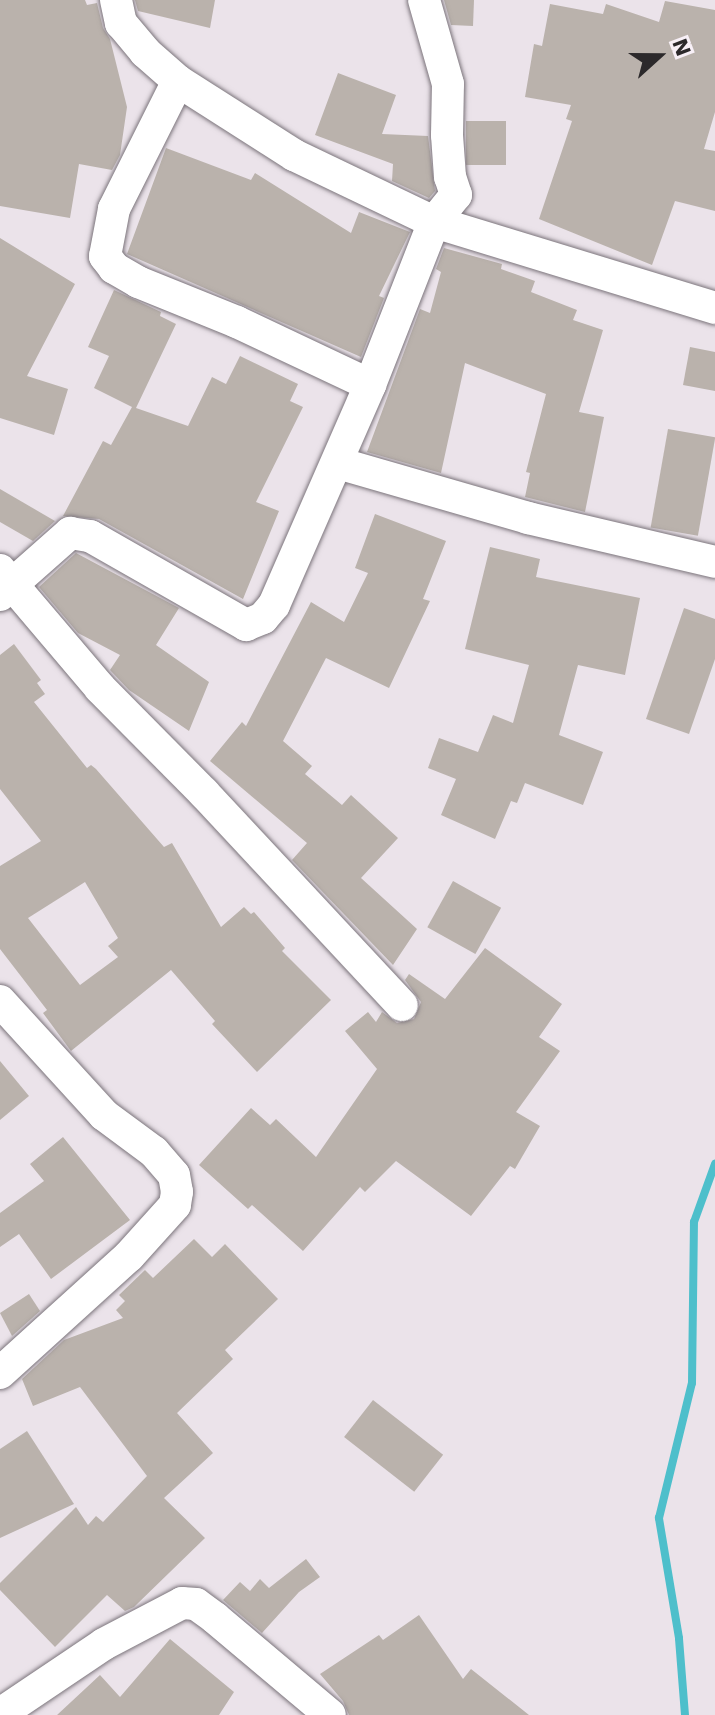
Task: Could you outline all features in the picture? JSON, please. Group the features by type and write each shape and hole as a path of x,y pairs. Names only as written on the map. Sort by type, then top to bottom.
{"street":[{"path":"116,0 121,23 145,52 178,81 294,155 434,222 715,308"},
{"path":"402,1005 4,584 64,536 79,534 90,536 246,625 254,624 274,605 338,463 434,222 456,195 447,135 448,84 424,0"},
{"path":"178,81 114,209 105,256 114,268 138,282 237,322 370,385"},
{"path":"338,463 528,518 715,562"},
{"path":"0,1001 104,1115 154,1152 174,1175 177,1192 175,1205 129,1256 0,1373"},
{"path":"0,1714 104,1644 171,1605 182,1603 196,1604 215,1618 330,1715"}],"building":[{"path":"0,0 85,0 87,5 97,3 103,28 110,39 127,107 120,155 112,170 79,164 70,218 0,206"},
{"path":"135,0 215,0 210,28 138,11"},
{"path":"444,0 474,0 473,26 451,25"},
{"path":"665,1 715,10 715,112 704,149 715,151 715,211 675,201 652,265 539,219 572,121 566,119 571,105 525,97 534,44 542,46 550,4 603,14 606,4 659,22"},
{"path":"338,73 396,95 382,134 428,136 435,191 429,198 392,181 393,164 315,135"},
{"path":"466,121 506,121 506,165 466,165"},
{"path":"166,148 251,180 255,173 351,233 359,212 410,232 379,296 384,298 361,357 127,254"},
{"path":"0,238 75,284 27,376 68,389 54,435 0,418"},
{"path":"444,248 502,264 501,269 535,281 531,292 577,310 573,320 603,330 579,412 604,417 585,512 525,497 530,473 526,472 546,394 465,363 441,473 367,452 420,309 430,313 441,272 436,269"},
{"path":"114,290 161,312 160,316 176,324 136,408 188,426 212,377 226,384 240,356 298,384 290,401 303,407 256,502 279,511 243,599 99,519 63,516 103,441 111,445 132,407 94,388 109,356 88,347"},
{"path":"690,347 715,352 715,391 683,385"},
{"path":"668,429 715,437 698,536 651,527"},
{"path":"0,489 55,521 33,541 0,522"},
{"path":"375,514 446,541 423,599 430,601 389,688 326,658 283,741 312,766 305,774 342,805 351,795 398,838 361,878 417,929 393,965 292,860 307,843 210,761 242,722 246,726 311,602 344,622 368,573 355,568"},
{"path":"490,547 540,559 536,577 640,598 625,675 578,665 559,735 603,752 583,805 525,783 517,803 511,801 495,839 441,815 456,779 428,768 439,738 478,752 493,715 513,723 529,665 465,649"},
{"path":"76,553 179,608 156,645 209,682 189,731 129,690 110,670 120,655 78,633 39,587"},
{"path":"684,608 715,619 715,659 689,734 646,719"},
{"path":"14,644 41,680 37,683 45,694 34,702 87,768 91,765 96,769 164,847 172,843 221,927 244,907 251,914 254,912 285,948 282,951 331,1000 257,1072 212,1024 215,1021 171,970 71,1051 43,1013 47,1010 0,949 0,866 41,841 0,789 0,655","holes":["85,882 118,938 108,946 118,957 80,985 28,918"]},
{"path":"453,881 501,908 475,954 427,927"},
{"path":"485,948 562,1004 539,1037 560,1051 516,1112 540,1126 515,1169 510,1166 471,1216 396,1161 365,1192 360,1187 303,1251 252,1205 248,1209 199,1165 251,1108 270,1125 276,1119 316,1157 377,1069 345,1031 368,1012 376,1022 382,1012 397,1023 414,1019 421,1002 405,980 409,974 445,999"},
{"path":"0,1061 29,1096 0,1120"},
{"path":"63,1137 130,1220 51,1279 19,1234 0,1247 0,1213 44,1181 30,1164"},
{"path":"194,1239 212,1257 225,1244 278,1299 225,1350 233,1359 177,1413 213,1453 164,1498 205,1538 134,1607 125,1611 107,1595 55,1647 0,1590 0,1583 76,1507 88,1525 96,1516 103,1522 147,1476 80,1387 33,1406 22,1379 64,1340 123,1318 116,1310 125,1301 119,1295 145,1270 153,1278"},
{"path":"29,1294 40,1311 12,1336 0,1313"},
{"path":"373,1400 443,1455 414,1492 344,1437"},
{"path":"27,1431 74,1504 0,1538 0,1449"},
{"path":"306,1559 320,1577 299,1592 262,1633 223,1600 240,1582 250,1591 260,1579 269,1588"},
{"path":"419,1615 463,1679 471,1669 529,1715 349,1715 343,1701 320,1674 379,1635 383,1640"},
{"path":"170,1639 234,1692 219,1715 57,1715 100,1675 120,1697"}],"waterway":[{"path":"685,1715 679,1638 659,1518 692,1383 694,1222 715,1164"}]}
